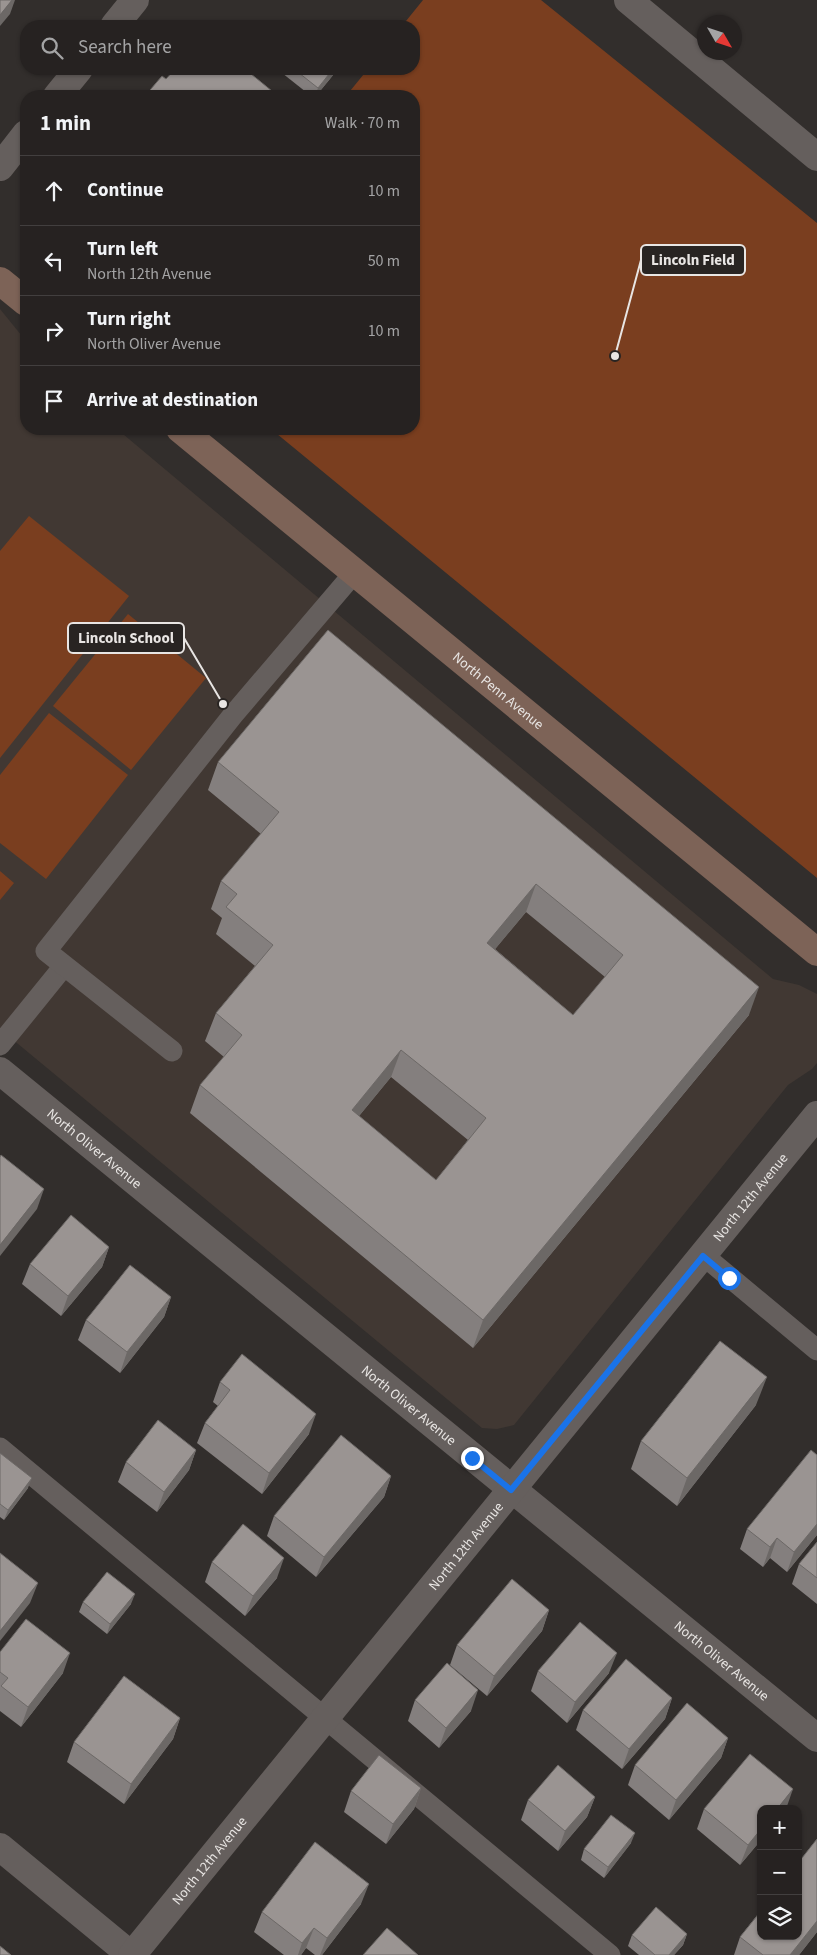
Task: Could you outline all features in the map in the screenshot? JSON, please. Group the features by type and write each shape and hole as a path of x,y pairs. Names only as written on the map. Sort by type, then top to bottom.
{"main road":[{"path":"0,281 20,297"},
{"name":"North Penn Avenue","path":"187,435 817,952"}],"street":[{"path":"119,20 135,0"},
{"path":"628,0 817,157"},
{"path":"62,90 74,75"},
{"path":"0,167 20,142"},
{"name":"North Oliver Avenue","path":"0,1071 817,1738"},
{"name":"North 12th Avenue","path":"131,1955 817,1115"},
{"path":"0,1848 131,1955"}],"lane":[{"path":"172,1051 46,951 233,715 355,572"},
{"path":"0,1045 64,966"},
{"path":"703,1256 817,1350"},
{"path":"0,1448 610,1955"}],"shaded area":[{"path":"423,0 541,0 817,223 817,878 278,435 420,435 420,90 351,90 363,75 420,75 420,20 407,20"},
{"path":"0,309 20,334 20,435 124,435 773,979 799,985 817,994 817,1063 812,1069 788,1085 514,1425 497,1429 482,1428 0,1029"},
{"path":"29,516 129,596 0,758 0,551"},
{"path":"128,614 206,678 131,770 53,706"},
{"path":"49,713 128,775 46,879 0,843 0,775"},
{"path":"0,871 14,883 0,900"}],"building":[{"path":"0,0 12,0 0,15"},
{"path":"170,75 252,75 271,90 150,90 162,76 166,79"},
{"path":"302,75 328,75 318,88"},
{"path":"328,630 759,987 483,1320 200,1085 242,1035 216,1013 273,945 226,907 237,894 221,881 279,812 218,762","holes":["536,884 623,955 573,1015 487,943","401,1050 486,1118 436,1180 352,1110"]},
{"path":"1,1155 44,1189 0,1245 0,1157"},
{"path":"71,1215 109,1247 68,1296 30,1264"},
{"path":"130,1265 171,1297 127,1352 86,1320"},
{"path":"720,1341 767,1377 687,1478 641,1441"},
{"path":"242,1354 316,1414 269,1473 205,1423 230,1390 220,1382"},
{"path":"158,1420 196,1450 164,1492 126,1462"},
{"path":"341,1435 391,1476 324,1557 274,1516"},
{"path":"811,1450 817,1455 817,1524 794,1552 777,1538 770,1547 747,1529"},
{"path":"0,1453 32,1478 8,1510 0,1504"},
{"path":"243,1524 284,1558 253,1596 212,1562"},
{"path":"817,1542 817,1578 799,1564"},
{"path":"0,1553 38,1583 0,1631"},
{"path":"107,1572 135,1594 110,1624 83,1602"},
{"path":"512,1579 549,1610 494,1676 457,1645"},
{"path":"26,1619 70,1653 28,1707 1,1686 8,1678 0,1672 0,1652"},
{"path":"580,1622 617,1653 575,1702 538,1671"},
{"path":"626,1659 672,1698 629,1749 583,1710"},
{"path":"447,1663 478,1690 446,1728 415,1700"},
{"path":"124,1676 180,1718 131,1784 74,1742"},
{"path":"687,1703 728,1738 676,1800 635,1765"},
{"path":"750,1754 793,1789 780,1805 757,1805 757,1834 748,1845 704,1809"},
{"path":"379,1755 421,1788 393,1824 351,1791"},
{"path":"558,1765 595,1797 565,1831 528,1800"},
{"path":"611,1815 635,1833 608,1867 584,1849"},
{"path":"817,1839 817,1921 802,1940 802,1895 802,1858"},
{"path":"315,1842 369,1884 327,1938 314,1928 302,1943 262,1912"},
{"path":"656,1907 687,1934 669,1955 655,1955 632,1935"},
{"path":"757,1916 757,1940 802,1940 790,1955 763,1955 740,1937"},
{"path":"387,1928 418,1955 363,1955"},
{"path":"0,1946 11,1955 0,1955"}],"place":[{"name":"Lincoln Field","path":"615,356"},
{"name":"Lincoln School","path":"223,704"}],"route":[{"path":"472,1458 511,1490 703,1256 729,1278"}]}
